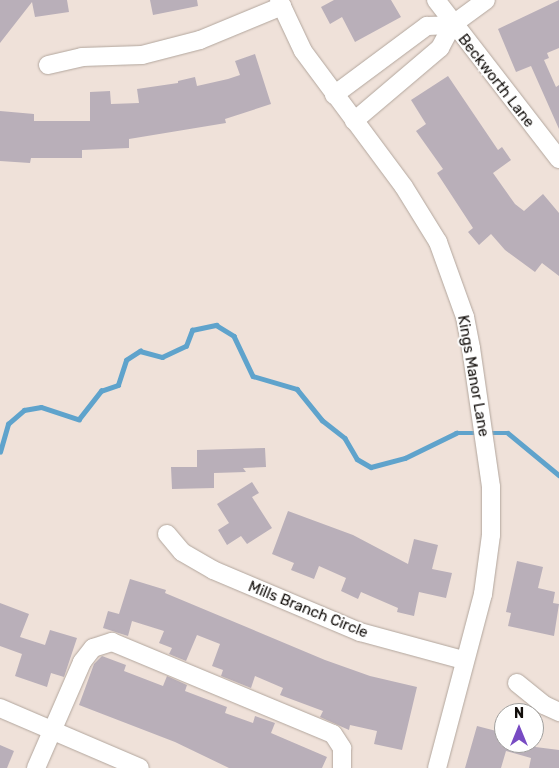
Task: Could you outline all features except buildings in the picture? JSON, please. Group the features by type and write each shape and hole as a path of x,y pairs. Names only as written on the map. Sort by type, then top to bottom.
{"street":[{"name":"Beckworth Lane","path":"436,0 452,24 559,160"},
{"path":"354,121 440,48 452,24 486,0"},
{"path":"48,64 82,58 142,55 200,40 280,3"},
{"name":"Kings Manor Lane","path":"280,3 303,51 404,187 438,242 464,318 471,348 491,487 491,535 483,594 463,660 437,768"},
{"path":"334,95 427,26 452,24"},
{"name":"Mills Branch Circle","path":"167,534 182,552 213,570 360,632 463,660"},
{"path":"36,768 51,729 82,662 92,648 112,642 333,734 342,748 342,768"},
{"path":"517,683 544,704 559,712"},
{"path":"0,708 140,768"}],"waterway":[{"path":"0,452 8,424 24,410 41,407 79,419 101,391 118,385 126,360 140,351 162,357 186,346 192,330 216,325 234,336 253,376 297,389 322,420 345,438 357,459 371,467 405,458 456,433 480,433"},
{"path":"488,433 508,433 559,475"}]}
